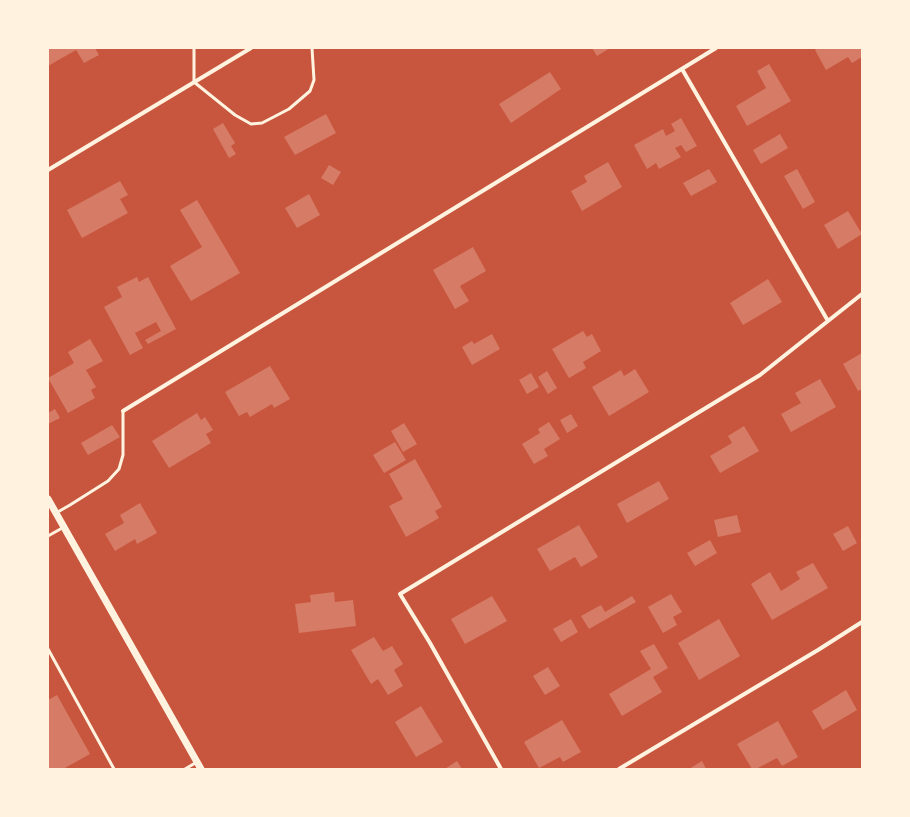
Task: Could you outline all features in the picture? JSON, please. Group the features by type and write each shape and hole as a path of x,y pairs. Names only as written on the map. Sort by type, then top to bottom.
{"street":[{"path":"48,170 251,48"},
{"path":"123,411 716,48"},
{"path":"682,68 828,321"},
{"path":"501,769 430,643 400,594 760,375 862,294"},
{"path":"48,498 199,766"},
{"path":"619,769 862,622"}],"lane":[{"path":"194,48 194,82 235,115 251,124 262,123 289,109 310,91 314,80 312,48"},
{"path":"56,513 108,481 119,469 123,455 123,411"},
{"path":"48,536 64,527"},
{"path":"48,650 114,769"},
{"path":"185,769 199,766"}],"building":[{"path":"48,48 95,48 99,55 84,63 76,50 48,66"},
{"path":"592,48 610,48 597,56"},
{"path":"818,48 862,48 862,57 852,63 848,57 826,70 815,50"},
{"path":"769,64 791,101 747,126 736,106 766,88 757,71"},
{"path":"550,72 561,89 511,123 499,104"},
{"path":"326,114 336,133 295,155 284,137"},
{"path":"681,118 697,146 686,152 681,145 675,148 681,157 659,169 656,163 647,169 634,145 663,129 666,136 675,131 671,124"},
{"path":"223,123 235,143 231,146 236,154 229,158 213,129"},
{"path":"780,134 788,148 761,164 753,150"},
{"path":"608,162 622,187 582,211 571,191 587,182 584,176"},
{"path":"329,165 341,172 333,185 321,178"},
{"path":"709,169 717,182 691,196 683,183"},
{"path":"797,169 815,202 803,209 784,176"},
{"path":"120,181 128,195 120,199 128,213 82,238 67,210"},
{"path":"309,194 320,215 297,228 285,208"},
{"path":"197,200 240,273 191,301 170,266 202,247 180,210"},
{"path":"848,211 862,234 838,249 824,225"},
{"path":"473,247 486,271 460,286 469,301 455,309 433,270"},
{"path":"137,277 139,282 148,277 176,329 148,344 145,340 161,331 156,322 135,333 143,348 130,355 104,307 122,297 117,287"},
{"path":"768,279 782,302 743,325 730,303"},
{"path":"583,331 587,337 592,334 601,351 583,362 586,368 569,378 552,349"},
{"path":"492,334 500,349 472,365 462,347 472,341 474,344"},
{"path":"90,339 103,361 86,370 96,387 91,390 95,398 68,413 48,378 74,363 68,352"},
{"path":"862,353 862,389 858,391 843,364"},
{"path":"270,366 290,399 274,408 272,404 250,417 247,412 239,416 225,392"},
{"path":"635,369 649,392 609,416 592,387 621,370 624,376"},
{"path":"547,371 557,388 548,394 538,377"},
{"path":"531,373 539,387 527,394 519,380"},
{"path":"820,379 836,407 791,432 781,414 801,403 795,393"},
{"path":"55,409 60,418 48,424 48,413"},
{"path":"197,413 201,420 205,417 213,430 206,434 211,443 169,468 152,441"},
{"path":"571,414 578,426 567,433 560,420"},
{"path":"549,422 560,439 544,449 548,456 534,464 522,444 540,433 538,429"},
{"path":"404,423 417,444 403,452 391,431"},
{"path":"112,425 120,437 88,455 81,443"},
{"path":"744,426 759,451 720,473 710,456 732,443 728,436"},
{"path":"395,442 406,460 384,473 373,455"},
{"path":"415,459 442,507 435,511 439,518 406,537 389,506 403,499 389,474"},
{"path":"659,481 669,499 627,523 617,504"},
{"path":"140,503 157,533 137,544 135,539 115,551 105,534 124,523 120,515"},
{"path":"737,515 741,532 718,537 714,520"},
{"path":"579,525 598,557 581,567 575,557 550,571 537,549"},
{"path":"848,526 857,543 843,551 833,534"},
{"path":"710,540 717,553 695,566 687,553"},
{"path":"813,563 828,588 772,620 751,584 770,572 781,591 800,579 796,572"},
{"path":"334,592 335,602 353,600 356,626 299,633 295,604 311,602 310,595"},
{"path":"671,594 682,612 673,617 677,625 663,633 648,607"},
{"path":"492,596 507,621 465,644 451,619"},
{"path":"632,596 636,602 589,629 581,616 601,605 605,612"},
{"path":"571,619 578,632 561,642 553,629"},
{"path":"719,619 740,656 699,680 678,643"},
{"path":"374,637 383,651 392,646 403,664 394,670 403,686 388,695 378,679 371,684 351,650"},
{"path":"654,644 668,668 653,677 662,692 622,716 609,694 651,669 640,651"},
{"path":"548,667 560,686 545,695 533,676"},
{"path":"846,690 857,710 823,730 812,711"},
{"path":"57,695 90,754 63,769 48,769 48,700"},
{"path":"421,706 443,742 416,757 395,722"},
{"path":"562,720 581,752 563,762 560,757 539,768 524,742"},
{"path":"778,721 798,757 782,766 777,758 756,769 752,769 737,744"},
{"path":"457,761 462,769 445,769"},
{"path":"702,761 706,769 689,769"}]}
